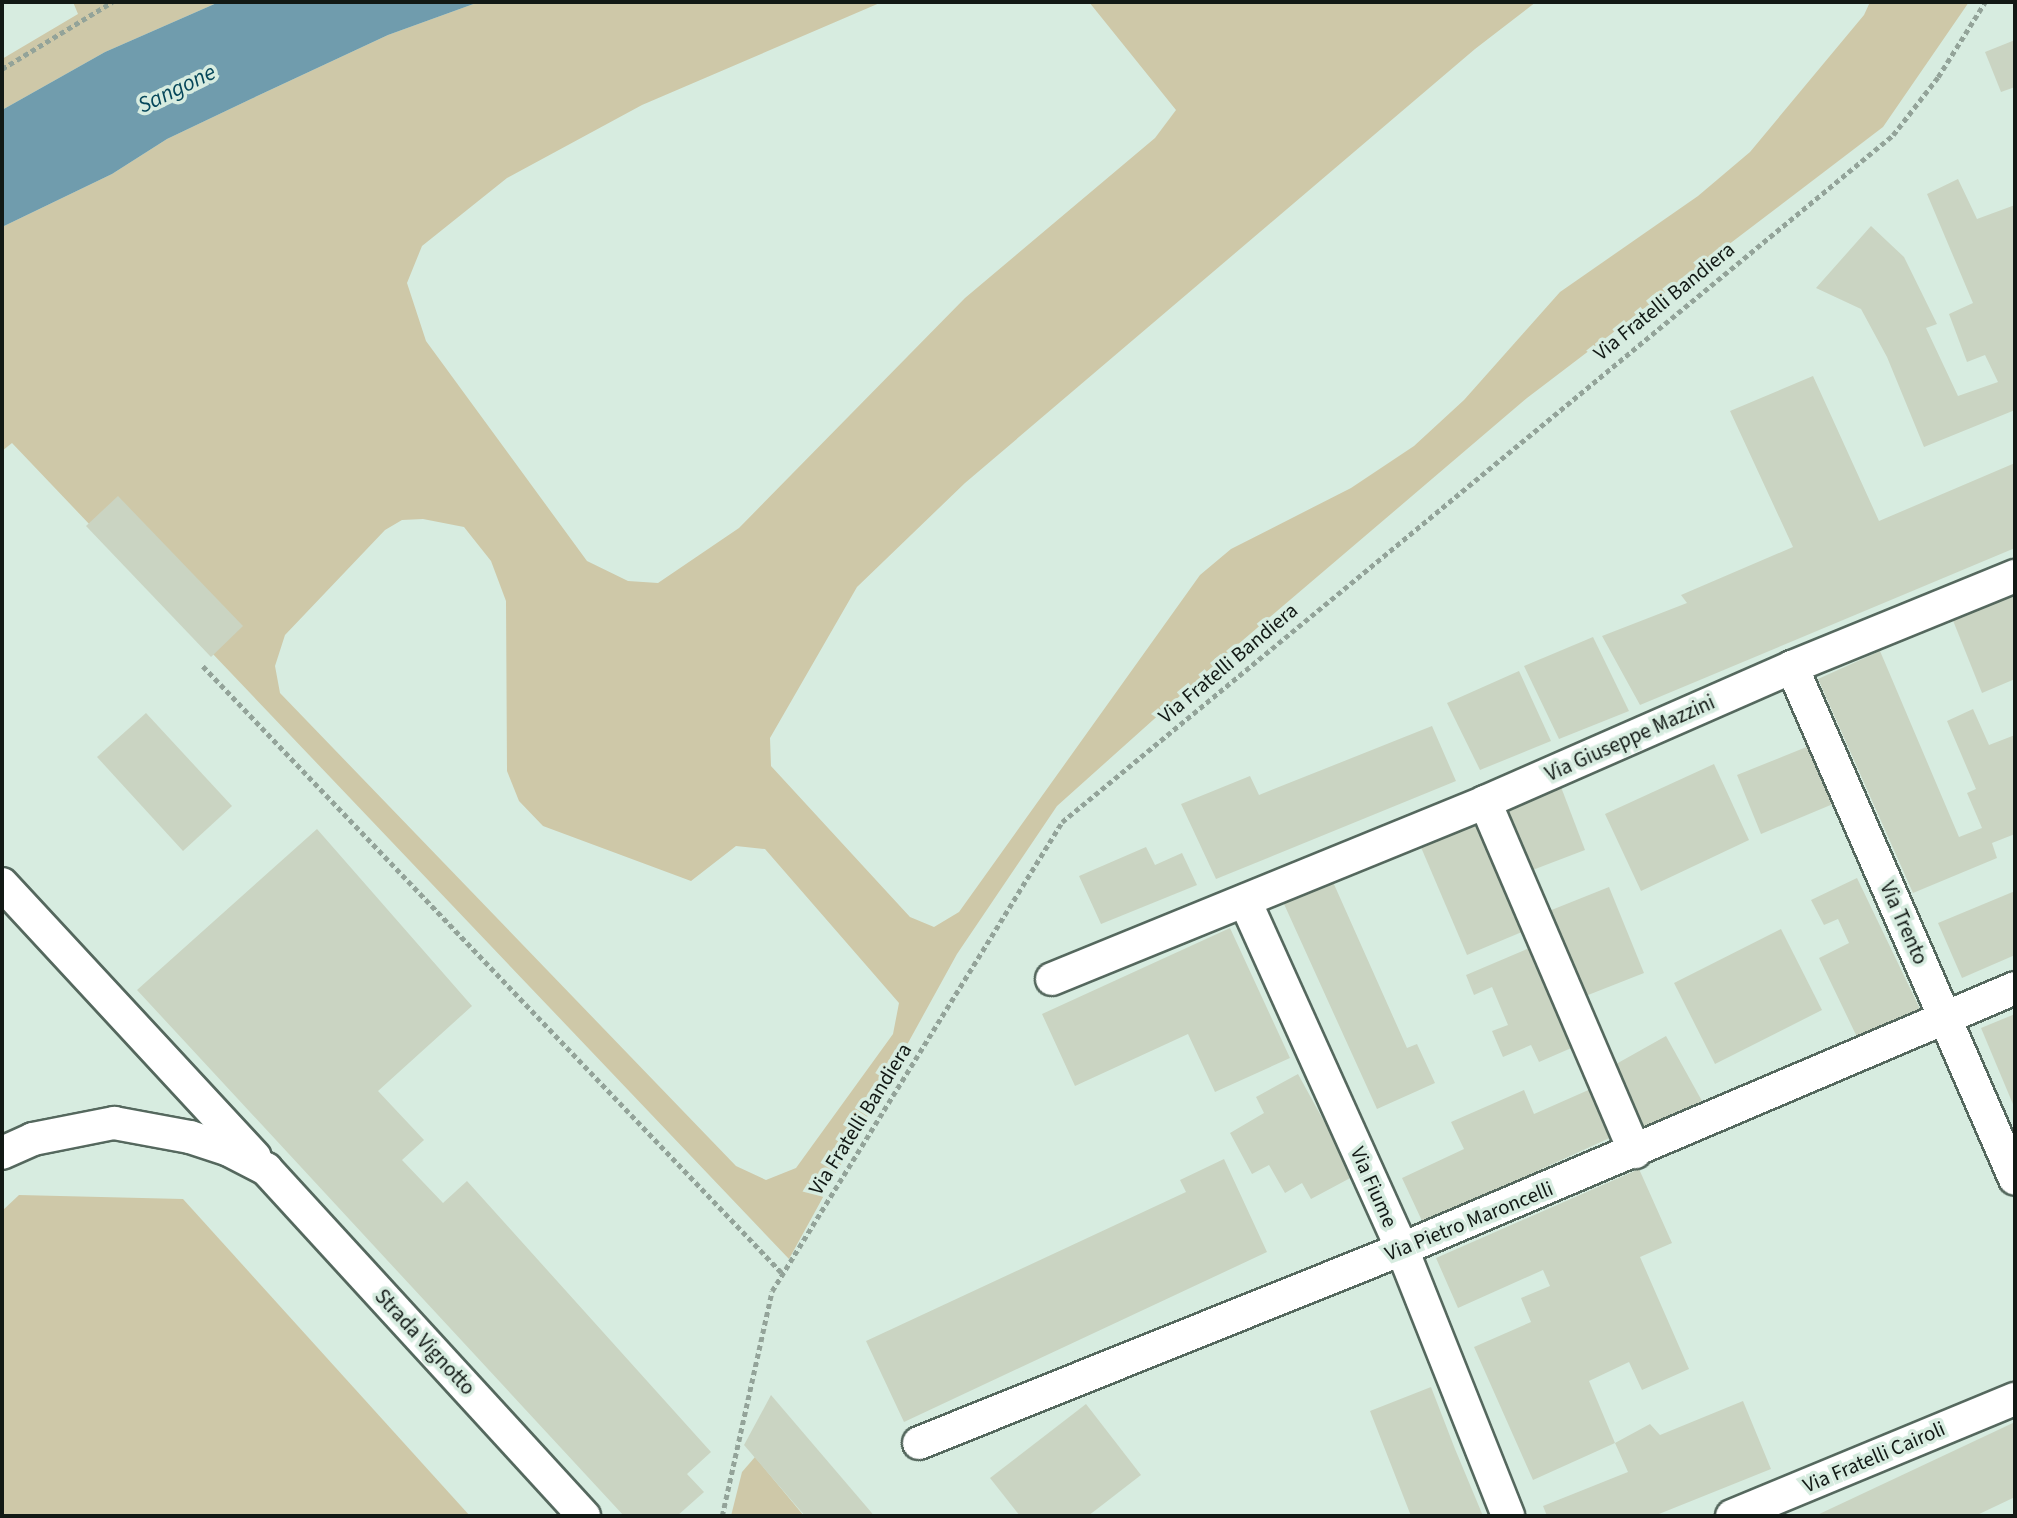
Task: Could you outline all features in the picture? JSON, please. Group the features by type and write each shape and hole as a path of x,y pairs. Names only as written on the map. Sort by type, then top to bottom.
{"street":[{"name":"Via Giuseppe Mazzini","path":"1052,979 1485,802 1792,667 2015,576"},
{"name":"Via Trento","path":"1792,667 2015,1179"},
{"path":"1485,802 1635,1152"},
{"name":"Strada Vignotto","path":"2,884 584,1516"},
{"name":"Via Fiume","path":"1245,901 1402,1249 1508,1516"},
{"name":"Via Pietro Maroncelli","path":"919,1443 1402,1249 2015,988"},
{"name":"Strada Vignotto","path":"2,1153 33,1139 114,1123 190,1137 229,1150 265,1169"},
{"name":"Via Fratelli Cairoli","path":"1732,1516 2015,1399"}],"path":[{"path":"2,69 112,2"},
{"name":"Via Fratelli Bandiera","path":"722,1516 772,1291 1062,822 1893,135 1938,77 1985,2"},
{"path":"203,666 783,1274"}],"shaded area":[{"path":"73,2 219,2 105,52 2,110 2,59 78,14"},
{"path":"479,2 882,2 642,105 507,178 422,246 407,283 426,341 587,561 628,581 658,583 739,528 965,298 1155,138 1176,110 1089,2 1536,2 1475,49 965,483 857,587 770,738 771,766 910,917 934,927 959,912 1200,575 1231,549 1351,488 1414,446 1464,400 1560,292 1698,196 1750,152 1864,15 1870,2 1969,2 1883,127 1527,398 1229,652 1057,806 957,954 789,1259 12,443 2,451 2,227 112,174 167,139 388,35","holes":["423,519 464,527 491,561 506,601 507,771 519,801 543,826 691,881 736,846 765,849 899,1003 893,1034 796,1168 766,1180 736,1166 280,693 275,666 285,635 385,530 402,520"]},
{"path":"19,1195 183,1199 470,1516 2,1516 2,1211"},
{"path":"755,1457 804,1516 731,1516 742,1472"}],"water":[{"name":"Sangone","path":"219,2 479,2 388,35 251,99 167,139 112,174 2,227 2,110 105,52"}],"building":[{"path":"2015,40 2015,87 2001,92 1985,52"},
{"path":"1958,179 1977,219 2015,205 2015,410 1924,447 1887,357 1861,309 1816,288 1871,226 1904,257 1937,324 1926,328 1958,396 1998,382 1985,355 1967,362 1949,314 1973,303 1927,194"},
{"path":"1813,376 1879,521 2015,463 2015,548 1640,705 1602,636 1687,603 1681,595 1793,547 1730,411"},
{"path":"118,496 243,626 211,657 86,526"},
{"path":"2015,591 2015,679 1982,693 1952,618"},
{"path":"1593,637 1629,711 1559,739 1524,666"},
{"path":"1880,651 1959,837 1982,828 1967,793 1976,789 1947,721 1973,709 1989,745 2015,735 2015,834 1992,843 1997,858 1913,893 1818,679"},
{"path":"1519,671 1551,741 1480,770 1447,703"},
{"path":"146,713 232,806 183,851 97,757"},
{"path":"1432,726 1456,781 1216,879 1181,804 1250,776 1259,795"},
{"path":"1809,746 1833,804 1761,834 1737,775"},
{"path":"1714,764 1749,840 1641,891 1605,814"},
{"path":"1561,787 1585,850 1530,871 1506,808"},
{"path":"1482,819 1529,929 1467,955 1420,845"},
{"path":"317,829 472,1006 378,1091 424,1140 402,1160 443,1203 467,1181 711,1452 687,1474 704,1492 677,1516 624,1516 137,990"},
{"path":"1146,847 1155,865 1182,853 1197,885 1101,924 1079,876"},
{"path":"1857,878 1920,1009 1858,1039 1819,958 1849,943 1838,919 1824,925 1811,900"},
{"path":"1333,882 1407,1048 1417,1044 1435,1083 1377,1109 1284,904"},
{"path":"1609,887 1644,973 1583,997 1549,911"},
{"path":"2015,891 2015,955 1962,978 1938,923"},
{"path":"1230,928 1290,1058 1215,1092 1188,1034 1075,1086 1042,1014"},
{"path":"1781,929 1822,1010 1715,1064 1674,983"},
{"path":"1534,946 1576,1046 1539,1062 1531,1045 1503,1057 1492,1031 1508,1025 1492,987 1474,995 1466,975"},
{"path":"2015,1014 2015,1109 1981,1028"},
{"path":"1666,1036 1702,1101 1645,1133 1609,1068"},
{"path":"1298,1074 1354,1176 1311,1199 1302,1183 1285,1193 1269,1165 1252,1174 1230,1133 1264,1113 1256,1097"},
{"path":"1593,1088 1614,1136 1423,1223 1402,1178 1464,1149 1451,1122 1524,1090 1534,1114"},
{"path":"1224,1159 1267,1252 904,1422 866,1341 1186,1192 1180,1180"},
{"path":"1639,1169 1672,1243 1640,1257 1689,1369 1642,1390 1629,1362 1589,1381 1615,1443 1533,1480 1474,1347 1531,1322 1521,1298 1550,1286 1543,1270 1458,1308 1436,1258"},
{"path":"1431,1387 1483,1516 1411,1516 1370,1411"},
{"path":"771,1395 874,1516 805,1516 744,1445"},
{"path":"1743,1401 1771,1469 1654,1516 1547,1516 1543,1506 1628,1472 1615,1443 1650,1424 1660,1435"},
{"path":"1086,1404 1141,1475 1088,1516 1020,1516 990,1478"},
{"path":"2015,1422 2015,1497 1975,1516 1815,1516"}]}
